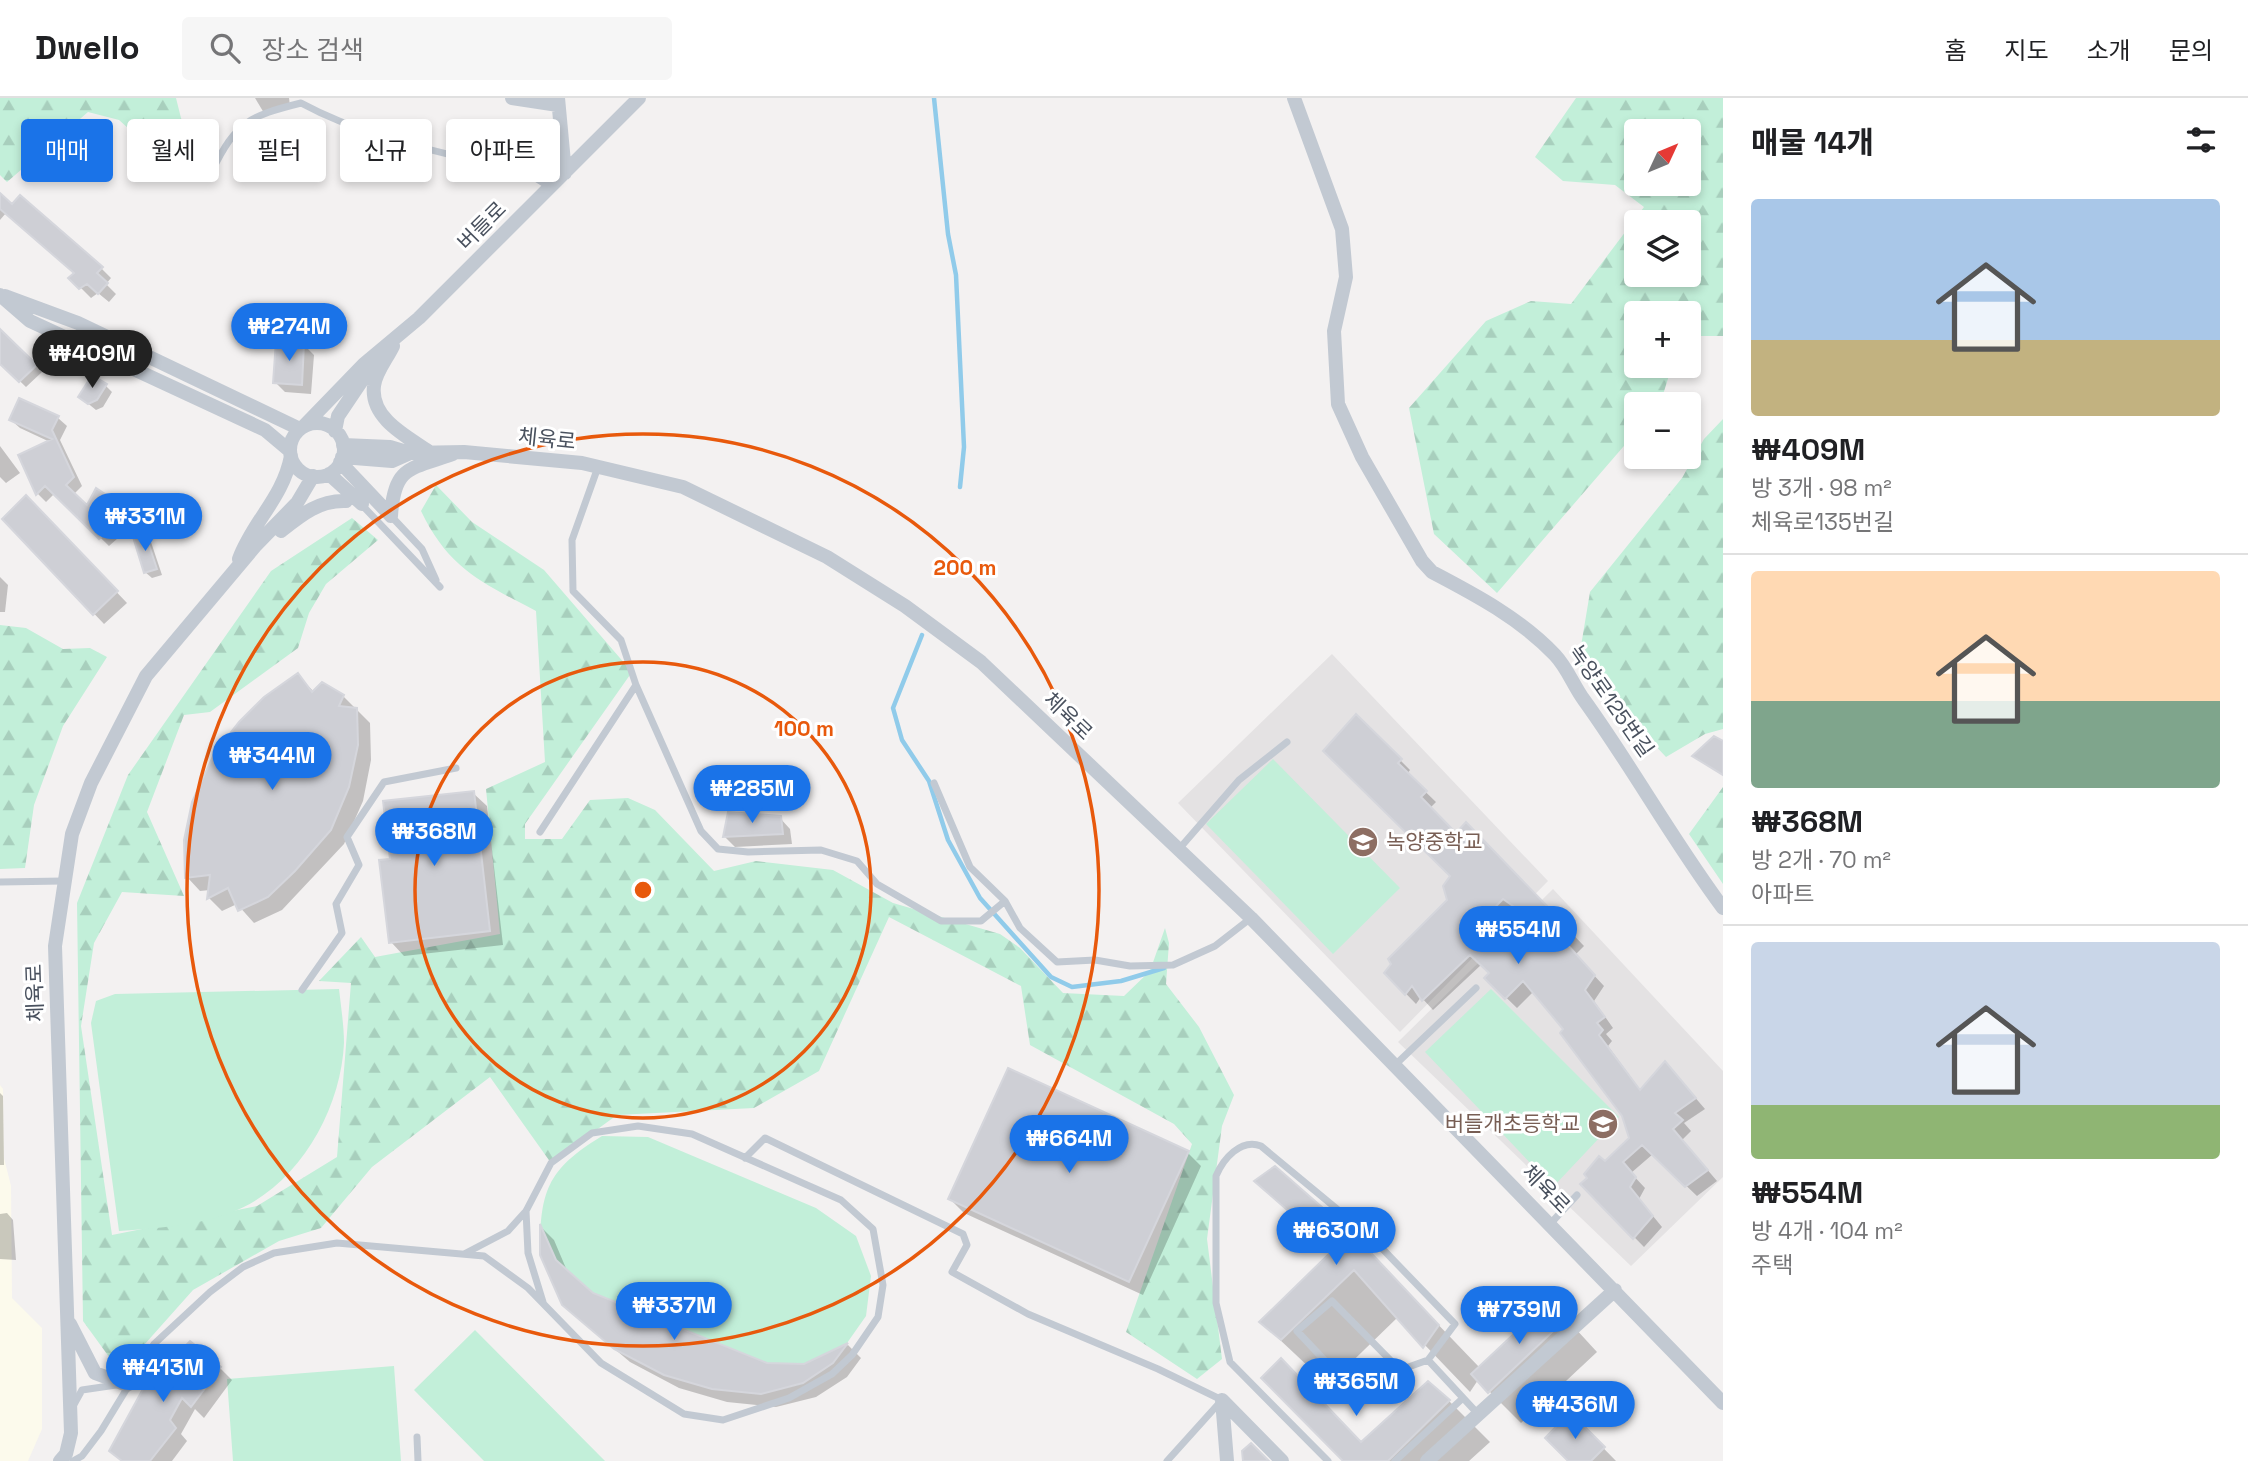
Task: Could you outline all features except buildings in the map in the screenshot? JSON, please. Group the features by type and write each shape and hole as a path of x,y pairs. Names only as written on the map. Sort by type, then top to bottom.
{"street":[{"path":"512,98 558,102 565,173"},
{"name":"버들로","path":"382,352 639,98"},
{"name":"녹양로125번길","path":"1294,98 1342,229 1346,277 1334,331 1338,404 1362,457 1422,561 1432,572 1512,618 1569,670 1580,695 1629,762 1688,862 1723,908"},
{"path":"0,294 78,323 301,428 320,424 335,431"},
{"path":"0,294 30,321 265,430 290,453 298,469 313,477 329,474 342,455"},
{"path":"397,338 373,385 376,406 389,424 428,451"},
{"path":"234,570 245,544 287,478 292,439 348,380 382,352"},
{"path":"382,352 338,416 335,431 342,455 391,516"},
{"name":"체육로","path":"342,455 390,447 410,453 464,452 598,467 683,487 827,557 905,606 981,662 1251,918 1551,1223 1723,1403"},
{"path":"391,516 392,492 396,481 406,471 464,452"},
{"path":"329,474 362,504"},
{"path":"234,570 297,503 313,477"},
{"path":"234,570 303,513 327,502 345,501"},
{"name":"체육로","path":"61,1461 66,1454 71,1433 55,946 72,834 115,731 146,676 234,570"},
{"path":"1434,1459 1478,1414 1615,1290"},
{"path":"67,1318 95,1373 127,1385"},
{"path":"1222,1400 1227,1461"},
{"path":"1222,1400 1282,1461"}],"lane":[{"path":"219,157 228,139 256,115 301,103 328,118 381,136 529,174 550,187"},
{"path":"598,467 572,540 573,591 621,640 636,685 701,831 718,849 748,852 821,850 857,861 877,884 941,920 981,921 1003,903"},
{"path":"345,501 362,504 440,587 422,549 391,516"},
{"path":"540,832 636,685"},
{"path":"1178,849 1239,780 1287,742"},
{"path":"302,990 342,933 336,904 359,865 347,837 384,782 456,768"},
{"path":"934,783 970,867 1003,903 1020,928 1058,962 1095,960 1130,966 1173,965 1215,946 1251,918"},
{"path":"0,881 63,881"},
{"path":"1395,1065 1476,988"},
{"path":"74,1461 82,1456 101,1431 154,1344 210,1292 243,1267 274,1253 337,1243 466,1254 484,1255 528,1288 601,1363 684,1413 723,1420 789,1398 832,1374 852,1355 878,1317 883,1285 873,1229 841,1200 692,1134 638,1126 592,1133 551,1163 526,1211 508,1231 466,1254"},
{"path":"745,1158 765,1138 963,1234 967,1245 952,1272 1028,1314 1158,1369 1222,1400 1167,1461"},
{"path":"1328,1461 1230,1362 1216,1303 1216,1176 1221,1163 1241,1146 1252,1142 1261,1146 1372,1238 1455,1324 1428,1360 1400,1370 1362,1400 1297,1331 1332,1301 1400,1370"},
{"path":"1551,1223 1577,1195"},
{"path":"526,1211 528,1254 545,1308"},
{"path":"1428,1360 1478,1414"},
{"path":"70,1411 82,1390 127,1385"},
{"path":"1395,1461 1463,1398"},
{"path":"417,1437 418,1461"}],"shaded area":[{"name":"녹양중학교","path":"1332,654 1548,881 1400,1032 1178,803"},
{"name":"버들개초등학교","path":"1553,889 1723,1071 1723,1177 1631,1266 1398,1042"},
{"path":"0,1085 3,1089 4,1158 11,1186 12,1298 42,1328 42,1429 28,1461 0,1461"}],"green space":[{"path":"0,98 176,98 181,119 127,119 127,127 119,120 88,112 80,119 21,119 21,170 7,182 0,175"},
{"path":"1576,98 1723,98 1723,336 1701,336 1701,301 1624,301 1624,378 1668,378 1664,392 1624,392 1624,446 1497,593 1434,534 1409,408 1486,321 1531,301 1571,304 1624,234 1624,287 1701,287 1701,210 1642,210 1644,207 1630,196 1701,196 1701,119 1624,119 1624,192 1615,185 1563,181 1535,157"},
{"path":"1723,419 1723,729 1705,734 1666,757 1578,664 1590,592 1687,469 1701,469 1701,444"},
{"path":"436,485 472,522 544,570 632,672 525,824 525,839 562,839 590,800 628,798 655,810 714,871 756,861 833,870 893,903 1000,934 1020,948 1063,993 1124,996 1150,971 1165,928 1169,943 1166,984 1199,1027 1234,1095 1222,1126 1207,1239 1222,1359 1197,1379 1126,1332 1192,1144 1174,1124 1030,1045 1021,986 889,917 819,1071 754,1108 617,1115 551,1163 490,1077 372,1167 321,1228 279,1241 193,1290 120,1372 83,1321 77,903 128,775 271,571 352,518 378,540 326,584 309,613 298,648 210,712 184,715 147,812 184,896 122,892 94,943 81,1026 112,1235 257,1206 337,1157 351,983 319,981 361,937 375,957 500,934 486,789 545,762 536,611 468,572 443,547 421,511"},
{"path":"0,625 26,628 63,649 90,648 107,657 63,726 34,805 25,868 0,869"},
{"path":"1273,759 1400,888 1333,954 1206,824"},
{"path":"1723,787 1723,884 1689,834"},
{"path":"339,989 344,1037 341,1069 324,1121 311,1145 294,1167 254,1202 230,1213 189,1224 119,1231 91,1023 96,1001 115,994"},
{"path":"1491,989 1619,1117 1553,1187 1425,1052"},
{"path":"602,1136 648,1137 816,1208 856,1236 871,1276 866,1316 833,1363 802,1384 761,1394 712,1389 664,1375 540,1255 542,1215 550,1185 569,1160"},
{"path":"475,1330 605,1461 484,1461 414,1390"},
{"path":"394,1366 401,1461 233,1461 227,1379"}],"waterway":[{"path":"934,98 948,234 956,275 964,447 960,487"},
{"path":"922,635 893,708 902,740 929,781 948,840 980,898 1051,977 1072,987 1121,981 1164,968"}],"place":[{"name":"녹양중학교","path":"1363,842"},
{"name":"버들개초등학교","path":"1603,1124"}]}
